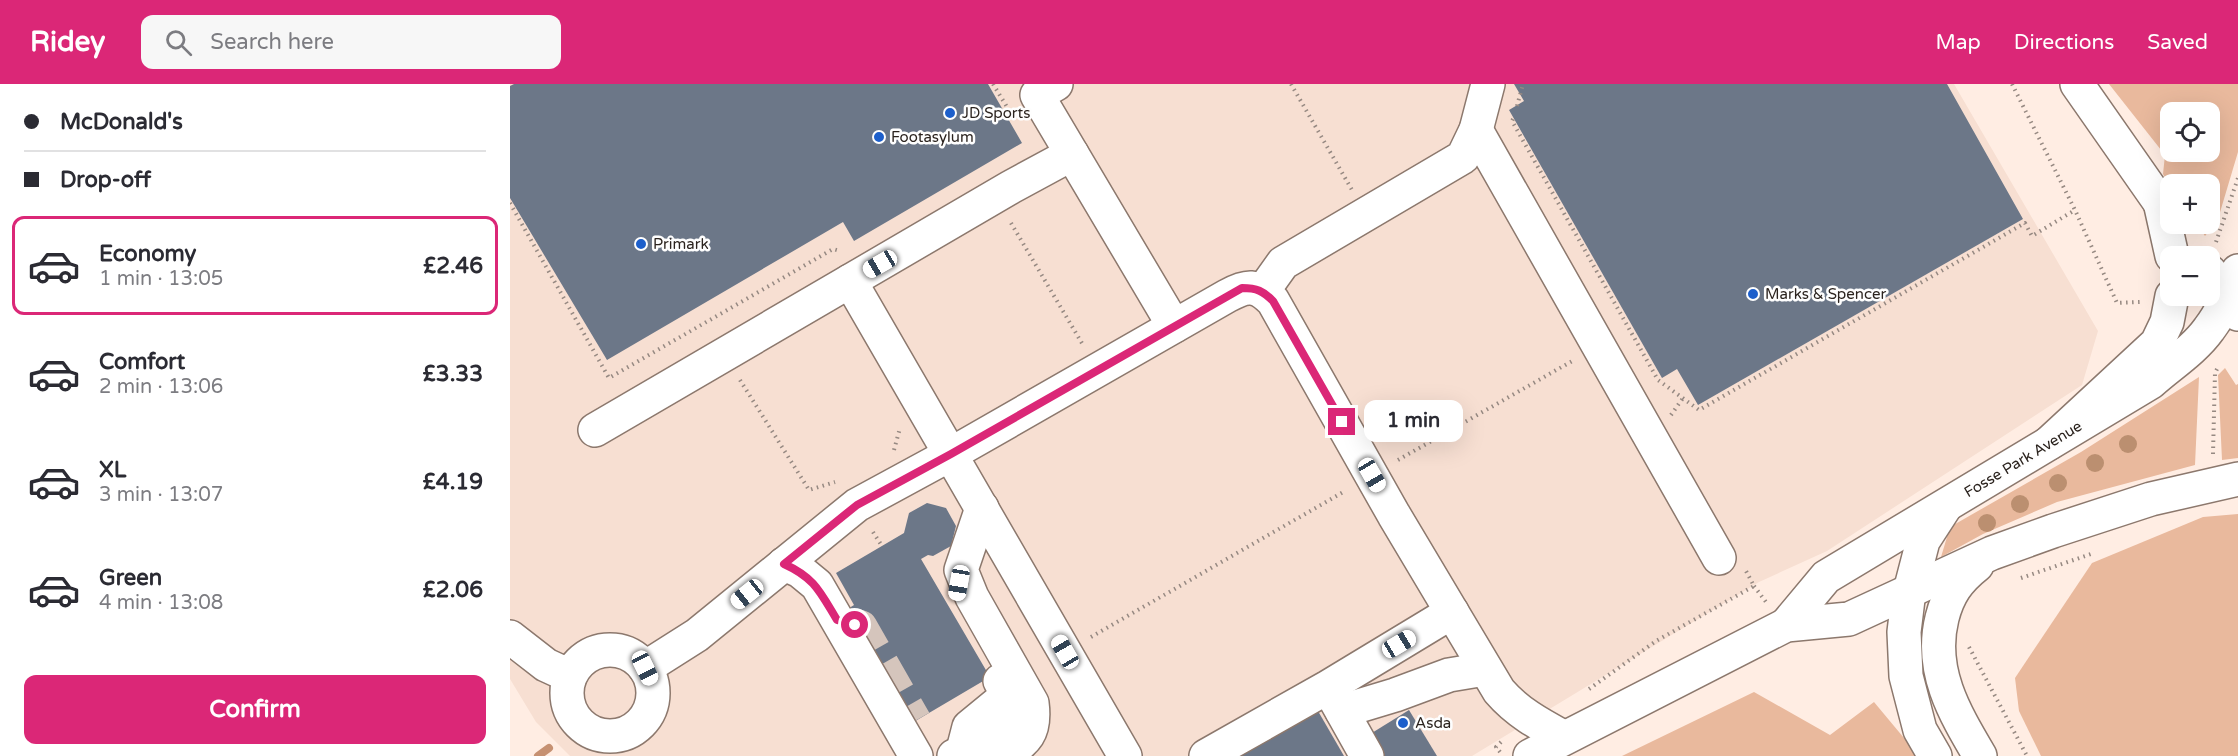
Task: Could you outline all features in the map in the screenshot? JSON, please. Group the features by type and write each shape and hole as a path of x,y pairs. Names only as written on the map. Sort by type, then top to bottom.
{"street":[{"path":"1056,84 1037,95 1174,326"},
{"path":"1263,291 1283,263 1463,157 1476,130 1488,84"},
{"path":"2078,84 2160,201"},
{"path":"1476,130 1731,562"},
{"path":"595,430 723,354 840,277 1072,154"},
{"path":"2192,234 2206,246"},
{"path":"840,277 951,454 1125,756"},
{"path":"2220,282 2234,295"},
{"path":"645,668 697,635 857,505 1242,288 1253,288 1263,291 1273,301 1394,515 1499,691 1511,705 1563,737"},
{"name":"Fosse Park Avenue","path":"1786,626 1826,577 1857,556 1946,506 2151,382 2197,343 2234,295"},
{"path":"2049,442 2157,343 2167,322 2163,306"},
{"name":"Fosse Park Avenue","path":"1530,756 1563,737 1786,626 1849,619 1992,553 2151,499 2225,471"},
{"path":"1935,756 1920,730 1906,676 1904,632 1908,599 1923,541 1946,506"},
{"path":"915,721 931,746 955,755 979,751 1011,720 1013,706 957,596 961,570 982,508"},
{"path":"1980,756 1943,683 1938,663 1937,637 1949,596 1961,578 1992,553"},
{"path":"784,564 800,571 817,585 846,622 916,756"},
{"path":"961,570 972,597 1032,703 1034,718 1031,732 1022,744 1002,756"},
{"path":"1206,756 1335,699 1452,612"},
{"path":"510,637 546,665 570,676"},
{"path":"599,651 625,652 636,658 645,668 651,680 653,694 651,706 635,728 632,745 609,736 595,734 573,717 566,690 570,676 577,664 587,656 599,651"},
{"path":"1335,699 1395,695 1449,675 1485,669"},
{"path":"1335,699 1367,756"}],"path":[{"path":"993,84 1011,114"},
{"path":"1291,84 1355,195"},
{"path":"1523,84 1512,122 1658,380 1699,410 2025,223 2032,236 2075,210"},
{"path":"2012,84 2075,210 2117,303 2160,298"},
{"path":"2209,246 2238,178"},
{"path":"996,196 1086,350"},
{"path":"510,203 609,378 833,249 840,277"},
{"path":"807,264 840,277"},
{"path":"723,354 809,490 842,480 857,505"},
{"path":"2223,358 2215,373 2225,471"},
{"path":"1670,417 1683,398"},
{"path":"886,455 895,450 900,427"},
{"path":"2019,579 2098,551"},
{"path":"1580,695 1656,641 1754,586 1731,562"},
{"path":"1966,645 1972,650 2027,756"}],"shaded area":[{"path":"510,84 1954,84 2098,331 2082,385 1827,551 1759,582 1472,756 570,756 536,722 510,679"},
{"path":"2109,84 2238,84 2238,152 2220,212 2220,174 2163,174 2164,162 2220,162 2220,102 2160,102 2160,149"},
{"path":"2225,368 2236,385 2238,384 2238,458 2222,460 2218,375"},
{"path":"2199,377 2195,465 2057,502 1983,534 1941,557 1950,527 2081,452"},
{"path":"2238,514 2238,756 2041,756 2019,711 2015,678 2092,563 2203,517"},
{"path":"1754,692 1830,735 1874,702 1909,744 1915,756 1622,756"}],"building":[{"name":"Primark","path":"514,84 988,84 1022,143 854,241 843,222 607,360 510,198 510,86"},
{"name":"Marks & Spencer","path":"1514,84 1947,84 2023,219 1698,405 1677,369 1662,378 1509,110 1524,101"},
{"path":"927,503 946,508 956,526 951,546 933,556 928,555 921,559 990,677 912,723 846,610 854,605 836,573 904,533 909,513"},
{"path":"1307,692 1344,756 1198,756"},
{"name":"Asda","path":"1409,710 1437,756 1379,756 1367,736"}],"waterway":[{"path":"538,756 549,748"}],"tunnel":[{"path":"855,625 861,627 915,721"}],"place":[{"name":"JD Sports","path":"950,113"},
{"name":"Footasylum","path":"879,137"},
{"name":"Primark","path":"641,244"},
{"name":"Marks & Spencer","path":"1753,294"},
{"name":"Asda","path":"1403,723"}],"route":[{"path":"855,625 837,620 817,585 800,571 784,564 857,505 1242,288 1263,291 1273,301 1342,422"}]}
